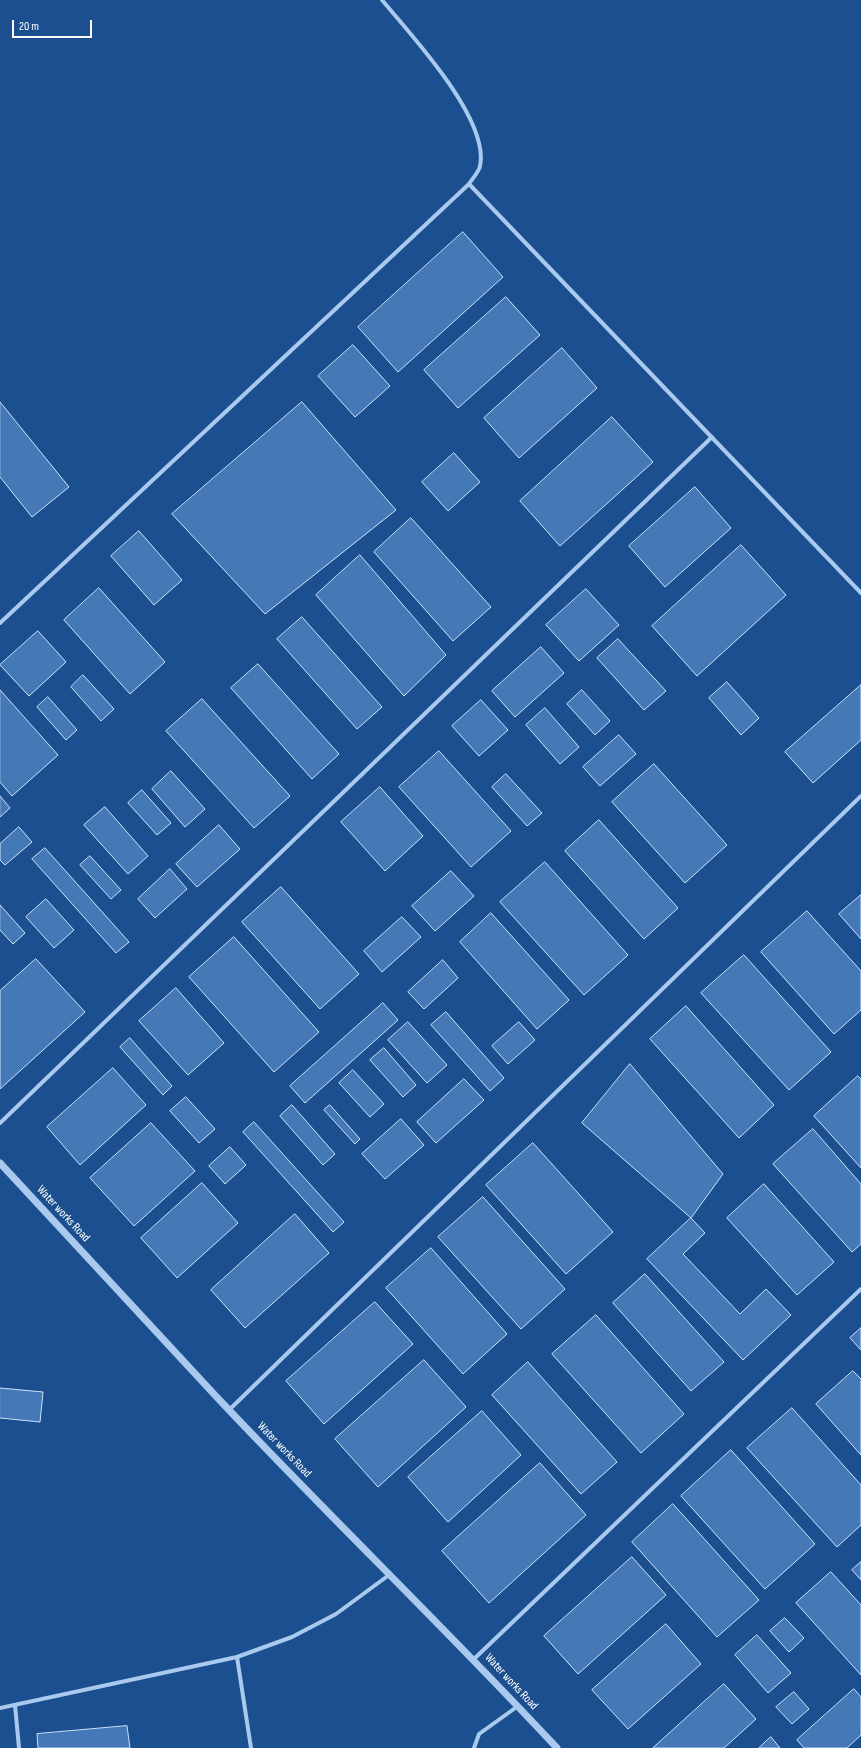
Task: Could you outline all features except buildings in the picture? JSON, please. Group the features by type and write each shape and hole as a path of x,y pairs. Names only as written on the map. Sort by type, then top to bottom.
{"street":[{"path":"0,623 469,184 480,167 480,144 463,103 426,53 382,0"},
{"path":"469,184 861,593"},
{"path":"0,1123 712,437"},
{"path":"229,1410 861,796"},
{"name":"Water works Road","path":"0,1163 229,1410 389,1575 474,1658 557,1748"},
{"path":"474,1658 861,1289"},
{"path":"0,1708 15,1706 237,1657 292,1637 336,1614 389,1575"},
{"path":"237,1657 252,1748"},
{"path":"15,1706 19,1748"},
{"path":"474,1748 479,1734 518,1706"}]}
